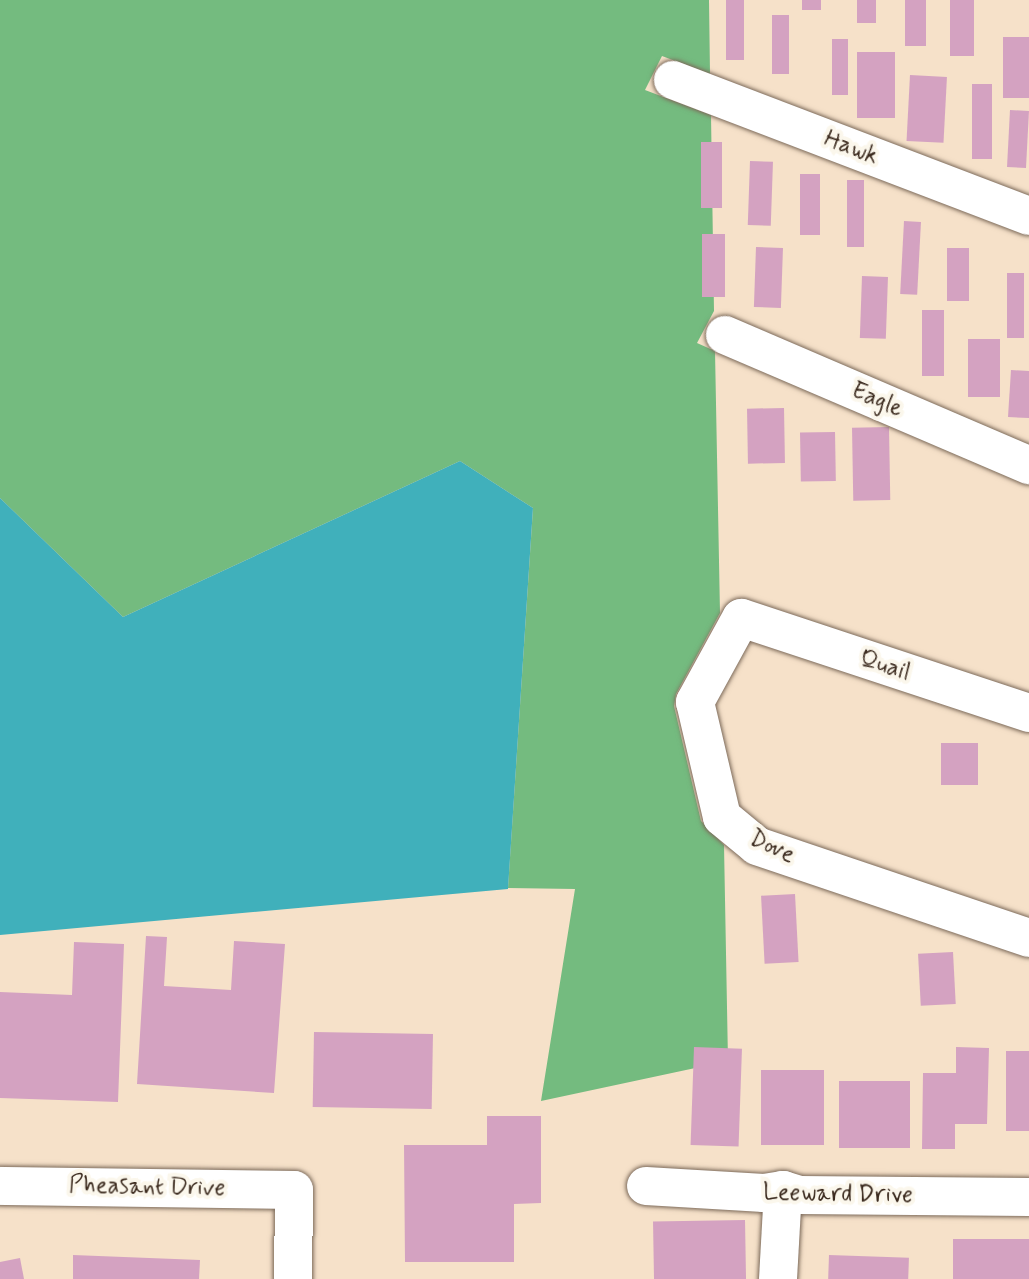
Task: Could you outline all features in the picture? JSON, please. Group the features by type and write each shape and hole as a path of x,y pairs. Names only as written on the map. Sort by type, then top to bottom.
{"street":[{"name":"Hawk","path":"673,80 1029,216"},
{"name":"Eagle","path":"725,335 1029,465"},
{"name":"Quail","path":"741,618 1029,713"},
{"name":"Dove","path":"741,618 695,702 722,817 757,846 1029,938"},
{"name":"Pheasant Drive","path":"0,1186 294,1190 293,1279"},
{"name":"Leeward Drive","path":"646,1186 764,1193 783,1190 799,1195 1029,1197"},
{"path":"778,1279 783,1190"}],"green space":[{"path":"0,0 709,0 710,74 662,56 645,90 711,115 714,311 697,343 715,351 720,613 676,694 674,706 701,821 724,845 728,1061 541,1101 575,889 508,888 533,508 460,461 123,617 0,498"}],"water":[{"path":"460,461 533,508 508,889 0,935 0,498 123,617"}],"building":[{"path":"726,0 744,0 744,60 726,60"},
{"path":"802,0 821,0 821,10 802,10"},
{"path":"857,0 876,0 876,23 857,23"},
{"path":"905,0 926,0 926,46 905,46"},
{"path":"950,0 974,0 974,56 950,56"},
{"path":"772,15 789,15 789,74 772,74"},
{"path":"1003,37 1029,37 1029,98 1003,98"},
{"path":"832,39 848,39 848,95 832,95"},
{"path":"857,52 895,52 895,118 857,118"},
{"path":"910,75 947,77 943,143 907,141"},
{"path":"972,84 992,84 992,159 972,159"},
{"path":"1010,110 1029,111 1026,168 1007,167"},
{"path":"701,142 722,142 722,208 701,208"},
{"path":"750,161 773,162 771,226 748,225"},
{"path":"800,174 820,174 820,235 800,235"},
{"path":"847,180 864,180 864,247 847,247"},
{"path":"904,221 921,222 917,295 900,294"},
{"path":"702,234 725,234 725,297 702,297"},
{"path":"756,247 783,248 781,308 754,307"},
{"path":"947,248 969,248 969,301 947,301"},
{"path":"1007,273 1024,273 1024,338 1007,338"},
{"path":"862,276 888,277 886,339 860,338"},
{"path":"922,310 944,310 944,376 922,376"},
{"path":"968,339 1000,339 1000,397 968,397"},
{"path":"1011,370 1029,371 1029,418 1008,417"},
{"path":"784,408 785,463 748,464 747,409"},
{"path":"889,427 890,500 853,501 852,428"},
{"path":"835,432 836,481 801,482 800,433"},
{"path":"941,743 978,743 978,785 941,785"},
{"path":"795,894 799,962 765,964 761,896"},
{"path":"146,936 167,937 164,986 231,990 234,941 285,944 274,1093 137,1084"},
{"path":"74,942 124,944 118,1102 0,1098 0,992 72,995"},
{"path":"953,952 956,1004 921,1006 918,954"},
{"path":"314,1032 433,1034 432,1109 313,1107"},
{"path":"694,1047 742,1049 739,1147 691,1145"},
{"path":"956,1047 989,1048 987,1124 955,1124 955,1149 922,1149 923,1073 956,1073"},
{"path":"1006,1051 1029,1051 1029,1131 1006,1131"},
{"path":"761,1070 824,1070 824,1145 761,1145"},
{"path":"839,1081 910,1081 910,1148 839,1148"},
{"path":"487,1116 541,1116 541,1203 514,1204 514,1262 405,1262 404,1145 487,1145"},
{"path":"745,1220 746,1279 654,1279 653,1222"},
{"path":"953,1239 1029,1239 1029,1279 953,1279"},
{"path":"73,1255 200,1260 199,1279 73,1279"},
{"path":"829,1255 909,1258 908,1279 828,1279"},
{"path":"20,1258 24,1279 0,1279 0,1262"}]}
